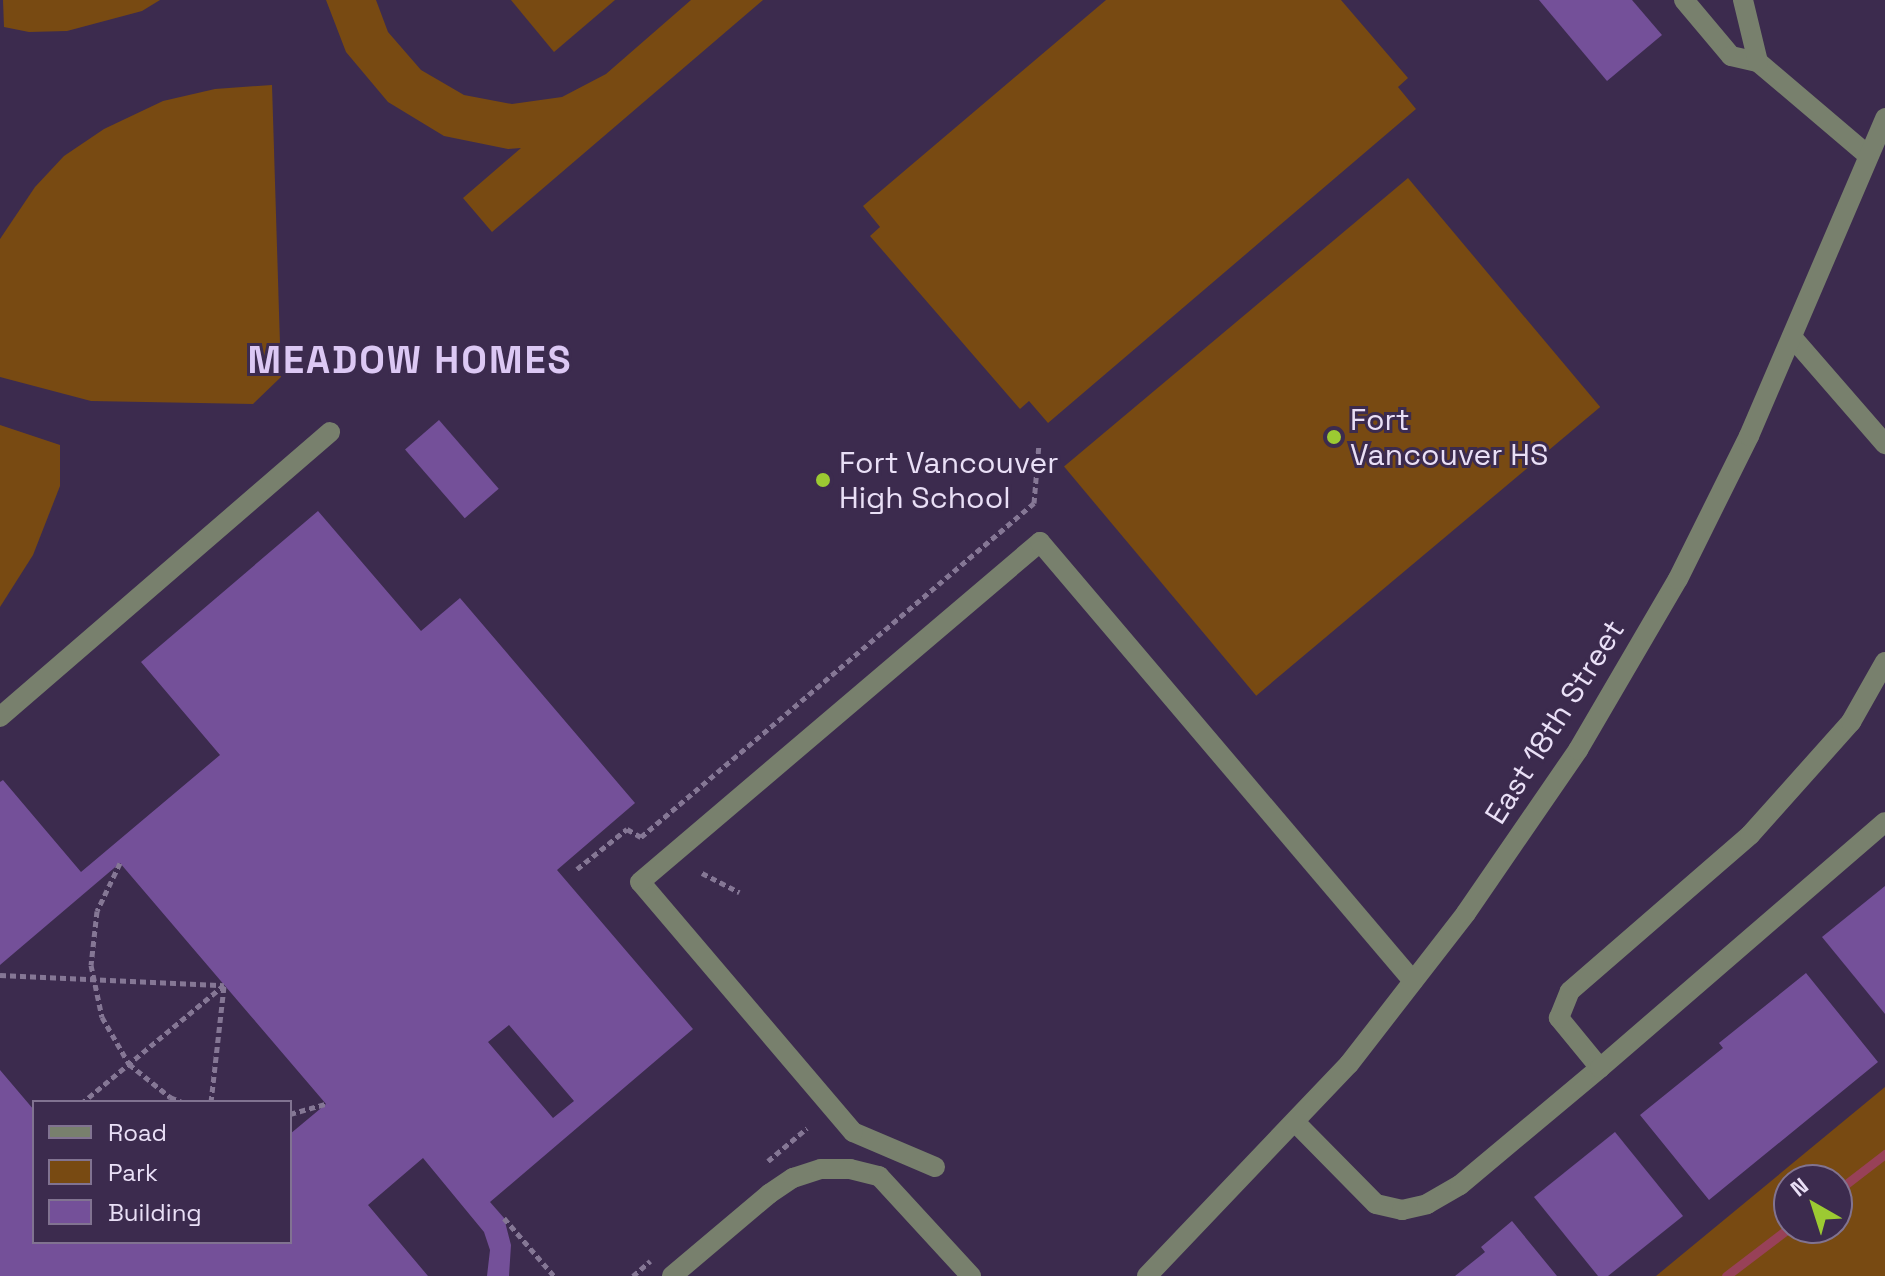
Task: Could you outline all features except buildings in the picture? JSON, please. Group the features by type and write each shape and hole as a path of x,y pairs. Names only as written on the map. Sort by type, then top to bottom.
{"street":[{"path":"1684,0 1731,56 1758,62 1869,156"},
{"path":"1743,0 1758,62"},
{"name":"East 18th Street","path":"1147,1276 1349,1064 1474,900 1622,679 1678,579 1742,451 1885,118"},
{"path":"1792,337 1885,444"},
{"path":"0,717 330,432"},
{"path":"935,1167 853,1132 640,882 1040,542 1413,981"},
{"path":"1600,1068 1559,1018 1570,991 1750,835 1851,722 1885,662"},
{"path":"1295,1122 1376,1204 1402,1210 1427,1204 1460,1185 1885,822"},
{"path":"672,1276 769,1194 793,1178 821,1169 850,1169 879,1176 971,1276"}],"path":[{"path":"641,837 1034,503 1039,444"},
{"path":"577,869 627,829 641,837 643,846"},
{"path":"120,863 97,911 91,965 102,1017 129,1064 177,1100"},
{"path":"702,873 739,892"},
{"path":"0,975 224,985"},
{"path":"85,1100 224,985"},
{"path":"211,1100 224,985"},
{"path":"292,1113 326,1104"},
{"path":"504,1218 554,1276"}],"green space":[{"path":"3,0 160,0 142,11 67,31 29,32 4,27"},
{"path":"326,0 376,0 388,32 421,70 464,95 512,104 562,97 606,74 691,0 763,0 492,232 463,198 521,148 508,149 444,136 388,102 346,52"},
{"path":"511,0 615,0 554,52"},
{"path":"1106,0 1341,0 1408,78 1398,87 1416,109 1048,423 1029,401 1020,409 870,236 880,227 863,206"},
{"path":"272,85 281,377 253,404 91,401 0,377 0,239 35,187 64,156 104,129 163,101 215,89"},
{"name":"Fort Vancouver HS","path":"1408,178 1600,407 1256,696 1064,467"},
{"path":"0,425 60,445 60,486 33,555 0,607"},
{"path":"1885,1087 1885,1276 1656,1276 1773,1179 1773,1244 1853,1244 1853,1164 1792,1164"}],"waterway":[{"path":"1853,1179 1885,1154"},
{"path":"1726,1276 1773,1240"}],"place":[{"name":"Fort Vancouver HS","path":"1334,437"},
{"name":"Fort Vancouver High School","path":"823,480"}],"district":[{"name":"MEADOW HOMES","path":"410,361"}]}
